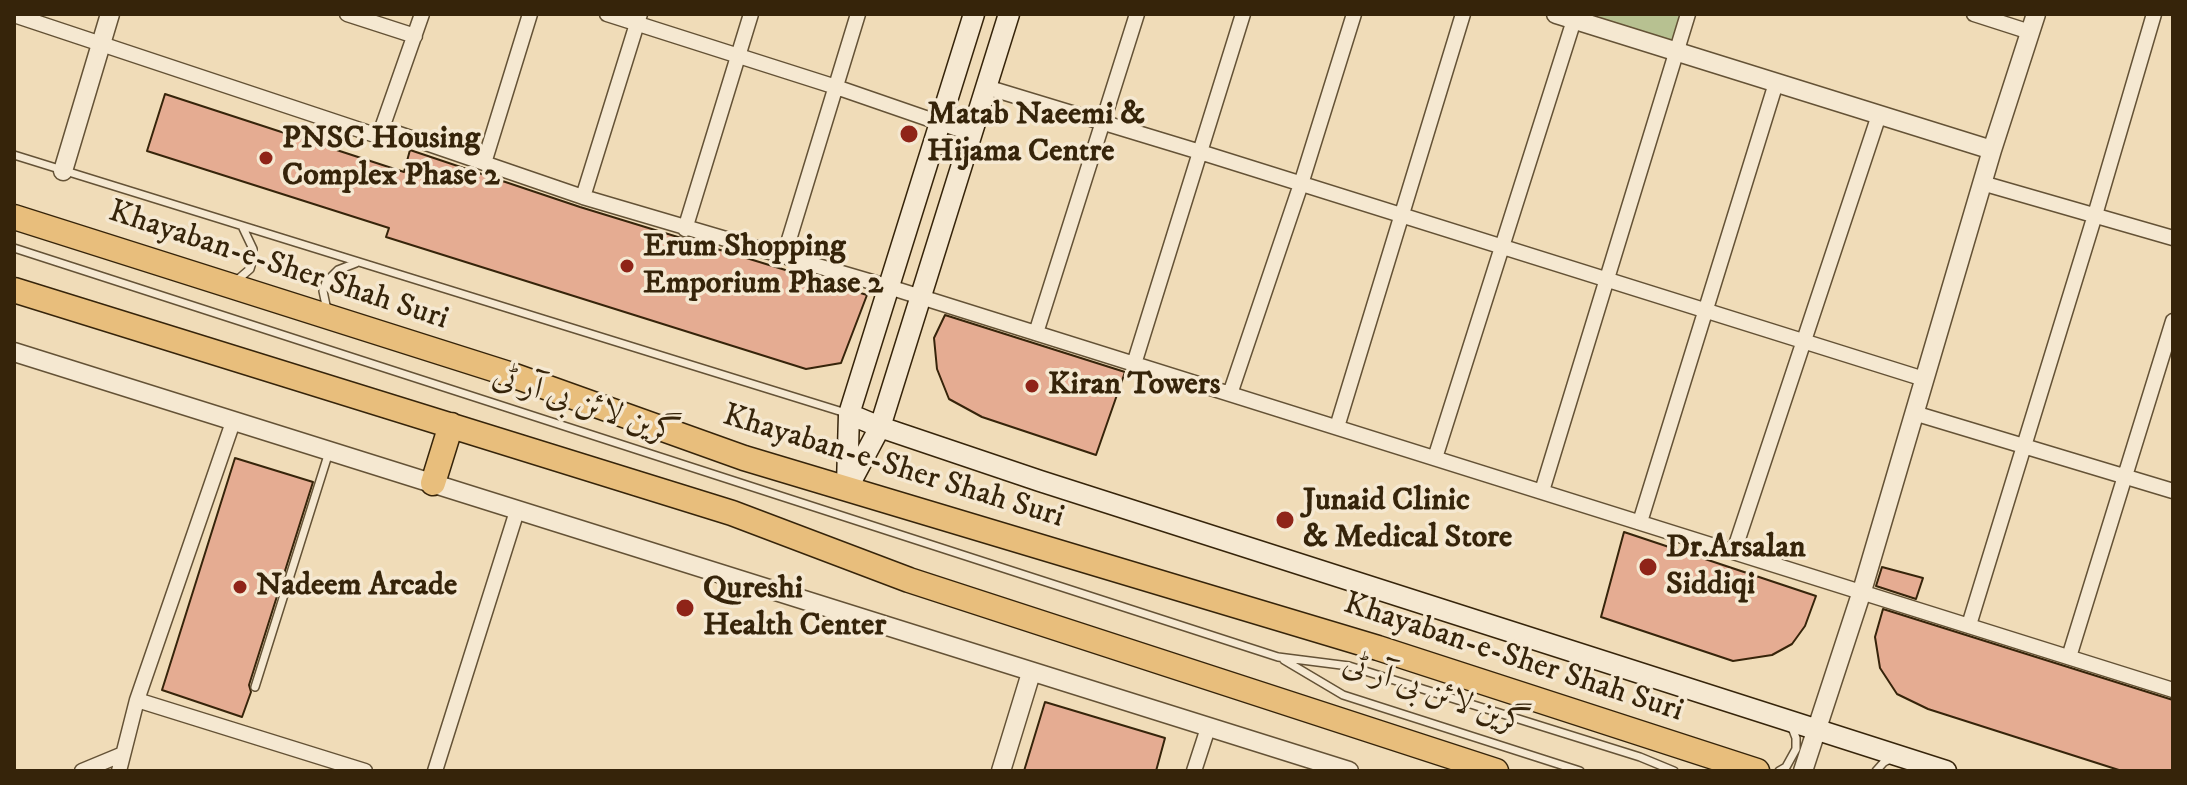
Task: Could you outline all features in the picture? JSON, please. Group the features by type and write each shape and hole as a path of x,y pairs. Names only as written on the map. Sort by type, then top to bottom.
{"main road":[{"path":"847,489 849,414 974,14"},
{"path":"847,489 880,427 1009,14"},
{"name":"Khayaban-e-Sher Shah Suri","path":"14,217 512,375 744,458 1378,648 1757,771"},
{"path":"14,275 74,307"},
{"path":"14,290 732,513 909,580 1496,771"},
{"path":"849,414 880,427 1946,771"},
{"path":"433,483 451,425"}],"street":[{"path":"63,171 110,14"},
{"path":"347,14 415,36"},
{"path":"14,15 381,137 422,14"},
{"path":"484,163 530,14"},
{"path":"607,14 639,19 738,57 972,134"},
{"path":"685,229 751,14"},
{"path":"784,256 858,14"},
{"path":"1036,333 1137,14"},
{"path":"1134,364 1243,14"},
{"path":"1230,394 1354,14"},
{"path":"1337,427 1463,14"},
{"path":"1542,491 1688,14"},
{"path":"1803,771 1862,591 1982,183 2033,23 1974,14"},
{"path":"1969,625 2154,14"},
{"path":"1435,458 1502,248 1565,17 1992,150"},
{"path":"583,197 639,19"},
{"path":"1640,522 1776,83"},
{"path":"986,87 1924,379"},
{"path":"1734,551 1879,115"},
{"path":"382,128 685,229 889,287 2069,657 2172,686"},
{"path":"1982,183 2173,238"},
{"path":"2069,657 2173,321"},
{"path":"14,352 1349,771"},
{"path":"1914,413 2173,491"},
{"path":"119,771 137,700 233,422"},
{"path":"435,771 517,511"},
{"path":"1001,771 1031,673"},
{"path":"137,700 365,771"},
{"path":"1194,771 1208,728"},
{"path":"82,771 123,754"}],"lane":[{"path":"14,155 849,414"},
{"path":"225,284 243,277 253,259 253,249 243,227"},
{"name":"گرین لائن بی آر ٹی","path":"14,248 1278,657 1349,666 1640,757 1674,771"},
{"path":"340,321 326,309 323,291 331,275 356,263"},
{"path":"255,687 329,451"},
{"name":"گرین لائن بی آر ٹی","path":"1278,657 1343,695 1580,771"},
{"path":"1779,771 1786,767 1796,749 1793,728 1787,720"},
{"path":"1876,771 1884,762 1902,757"}],"green space":[{"path":"1600,14 1681,14 1672,47 1598,23"}],"building":[{"name":"Erum Shopping Emporium Phase 2","path":"165,94 404,172 410,150 580,207 867,295 841,363 806,369 386,237 389,228 147,151"},
{"name":"Kiran Towers","path":"945,315 1125,372 1096,455 982,417 949,399 937,369 934,338"},
{"name":"Nadeem Arcade","path":"235,458 313,482 249,685 251,692 242,717 162,690"},
{"path":"1624,532 1816,596 1805,626 1792,644 1772,655 1733,661 1601,617"},
{"path":"1882,567 1923,578 1916,599 1876,586"},
{"path":"1883,609 2173,700 2173,771 2122,771 1928,709 1897,694 1880,668 1875,637"},
{"path":"1045,702 1165,738 1156,771 1024,771"}],"place":[{"name":"Matab Naeemi & Hijama Centre","path":"909,134"},
{"name":"PNSC Housing Complex Phase 2","path":"266,158"},
{"name":"Erum Shopping Emporium Phase 2","path":"627,266"},
{"name":"Kiran Towers","path":"1032,386"},
{"name":"Junaid Clinic & Medical Store","path":"1285,520"},
{"name":"Dr.Arsalan Siddiqi","path":"1648,567"},
{"name":"Nadeem Arcade","path":"240,587"},
{"name":"Qureshi Health Center","path":"685,608"}]}
